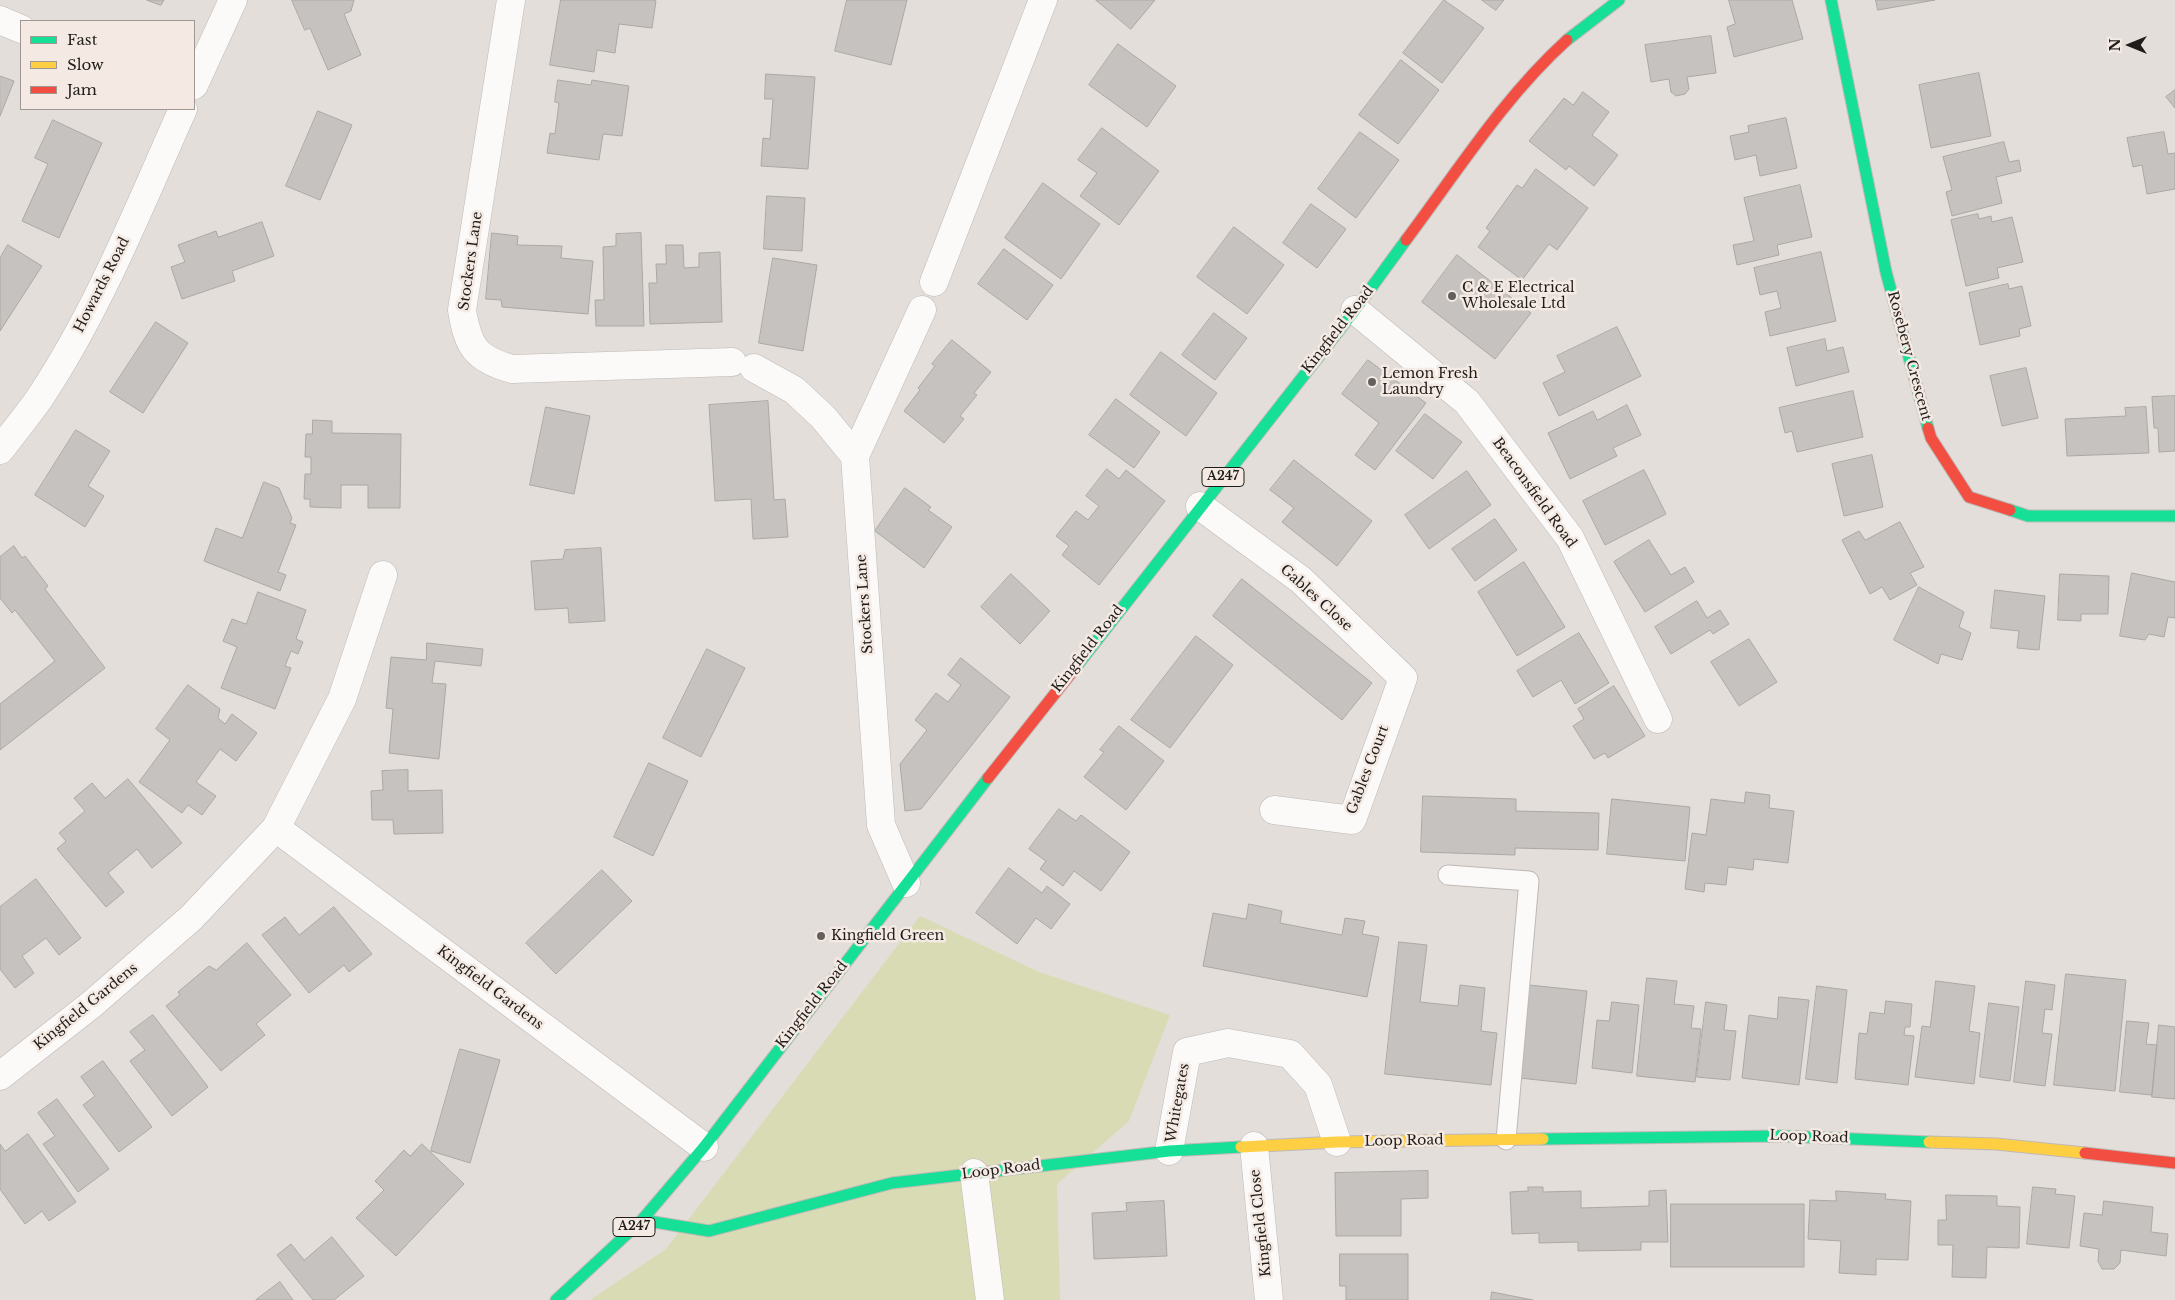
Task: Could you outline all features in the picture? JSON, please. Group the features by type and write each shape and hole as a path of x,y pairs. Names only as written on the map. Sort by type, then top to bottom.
{"main road":[{"name":"Rosebery Crescent","path":"1830,0 1886,272 1931,438 1969,497 2028,516 2175,516"},
{"name":"Kingfield Road","path":"558,1299 642,1220 704,1147 906,883 1355,310 1496,119 1547,58 1610,2"},
{"name":"Loop Road","path":"642,1220 709,1231 892,1183 1169,1151 1337,1142 1780,1136 1996,1144 2175,1163"}],"street":[{"path":"195,83 233,0"},
{"name":"Stockers Lane","path":"511,0 462,310 467,337 477,353 493,364 512,369 743,365 794,390 823,416 855,456 880,825 906,883"},
{"path":"934,282 1043,0"},
{"path":"0,20 20,28"},
{"name":"Howards Road","path":"0,450 39,399 81,328 114,264 183,110"},
{"path":"855,456 922,310"},
{"name":"Beaconsfield Road","path":"1355,310 1467,402 1570,538 1658,719"},
{"name":"Gables Close","path":"1200,506 1301,580 1403,678"},
{"name":"Kingfield Gardens","path":"0,1076 92,1004 191,918 276,828 342,699 383,576"},
{"name":"Gables Court","path":"1274,810 1352,820 1403,678"},
{"name":"Kingfield Gardens","path":"276,828 704,1147"},
{"name":"Whitegates","path":"1169,1151 1187,1052 1228,1043 1290,1054 1318,1085 1337,1142"},
{"name":"Kingfield Close","path":"1254,1146 1269,1300"},
{"path":"974,1173 990,1300"}],"lane":[{"path":"1448,875 1529,881 1506,1140"}],"green space":[{"name":"Kingfield Green","path":"920,916 1039,972 1170,1015 1129,1121 1057,1184 1060,1300 590,1300 666,1249"}],"building":[{"path":"147,0 164,0 161,5"},
{"path":"292,0 354,0 351,11 344,14 361,55 328,70 310,28 305,30"},
{"path":"561,0 656,1 652,28 619,24 615,53 597,50 594,72 550,65"},
{"path":"847,0 907,0 891,65 835,51"},
{"path":"1096,0 1155,0 1131,29"},
{"path":"1444,0 1484,28 1442,83 1403,53"},
{"path":"1482,0 1504,0 1496,10"},
{"path":"1729,0 1792,0 1803,39 1734,57 1727,27 1735,24"},
{"path":"1876,0 1935,0 1878,10"},
{"path":"1711,36 1716,73 1687,77 1689,89 1685,94 1676,96 1671,92 1669,79 1651,82 1645,45"},
{"path":"1118,44 1176,86 1147,127 1089,85"},
{"path":"1401,60 1439,90 1398,144 1359,115"},
{"path":"1979,73 1991,136 1931,148 1919,85"},
{"path":"766,74 815,77 808,169 761,166 763,138 770,139 773,99 765,99"},
{"path":"0,76 14,81 0,116"},
{"path":"558,80 591,85 592,80 629,86 622,136 603,134 599,160 547,153 550,133 555,134 559,103 555,102"},
{"path":"2175,90 2175,108 2166,97"},
{"path":"1583,92 1609,112 1592,135 1618,155 1594,186 1569,166 1566,170 1529,141 1564,98 1573,105"},
{"path":"318,111 352,125 320,200 286,186"},
{"path":"1786,118 1797,168 1760,176 1756,155 1735,160 1730,136 1749,132 1748,126"},
{"path":"53,120 102,143 59,238 22,221 48,164 35,158"},
{"path":"1102,128 1159,171 1119,225 1080,196 1097,173 1078,160"},
{"path":"1360,132 1399,160 1356,218 1318,189"},
{"path":"2164,132 2168,154 2175,153 2175,189 2147,194 2142,165 2133,167 2127,138"},
{"path":"2004,142 2009,162 2019,160 2021,171 1996,177 2002,203 1952,216 1946,192 1952,190 1943,157"},
{"path":"1536,169 1588,208 1557,250 1549,244 1522,280 1478,247 1490,231 1486,228 1517,185 1522,188"},
{"path":"1043,183 1100,224 1061,279 1005,238"},
{"path":"1800,185 1812,237 1777,245 1779,255 1737,265 1733,245 1754,241 1744,198"},
{"path":"767,196 805,198 802,251 764,249"},
{"path":"1311,204 1346,229 1317,268 1283,243"},
{"path":"1978,214 1979,219 1991,216 1992,222 2012,217 2023,262 1997,268 1999,278 1966,286 1951,220"},
{"path":"262,222 274,256 232,271 235,281 182,299 171,267 185,262 178,245 216,231 218,237"},
{"path":"1234,227 1284,265 1247,314 1197,277"},
{"path":"492,233 518,236 517,245 562,246 561,258 593,261 588,314 502,307 501,300 486,299"},
{"path":"641,233 644,326 596,326 595,300 604,300 603,247 616,246 616,234"},
{"path":"8,245 42,266 0,331 0,258"},
{"path":"666,245 683,245 684,268 699,267 699,253 720,252 722,322 650,324 649,283 657,283 656,264 666,264"},
{"path":"1004,249 1053,285 1027,320 978,284"},
{"path":"1821,252 1836,321 1770,336 1765,312 1781,308 1777,291 1760,295 1754,268"},
{"path":"1457,255 1531,313 1495,359 1422,302"},
{"path":"773,258 817,265 803,351 759,343"},
{"path":"2008,284 2009,289 2022,286 2031,326 2019,329 2020,336 1980,345 1969,293"},
{"path":"1214,313 1247,338 1215,380 1182,355"},
{"path":"156,322 188,343 143,413 110,392"},
{"path":"1617,327 1641,376 1559,416 1543,383 1565,372 1557,356"},
{"path":"1825,339 1827,351 1843,347 1849,372 1796,386 1787,348"},
{"path":"952,340 991,372 974,393 977,395 960,416 964,419 944,443 904,411 920,390 918,388 935,366 932,364"},
{"path":"1161,352 1217,393 1186,436 1130,395"},
{"path":"1368,360 1426,403 1375,470 1355,455 1379,423 1342,394"},
{"path":"2026,368 2038,418 2002,426 1990,376"},
{"path":"1853,391 1863,437 1797,452 1792,431 1785,433 1779,408"},
{"path":"2175,396 2175,451 2159,452 2158,428 2154,428 2152,397"},
{"path":"1116,399 1160,432 1134,468 1089,435"},
{"path":"768,401 774,500 785,499 788,537 753,539 751,499 715,501 709,405"},
{"path":"1627,405 1641,435 1613,448 1617,456 1570,479 1548,433 1593,411 1597,420"},
{"path":"546,407 590,416 574,494 530,485"},
{"path":"2146,407 2149,453 2067,456 2065,419 2126,416 2125,408"},
{"path":"1425,414 1462,442 1433,479 1396,451"},
{"path":"313,420 332,421 332,433 401,434 400,508 368,508 368,485 341,485 341,508 310,507 310,499 304,499 305,474 311,474 311,457 305,457 306,434 312,434"},
{"path":"76,430 110,451 88,486 104,496 85,527 35,495"},
{"path":"1872,455 1883,507 1844,516 1832,464"},
{"path":"1294,460 1372,521 1337,566 1282,522 1294,508 1270,490"},
{"path":"1107,469 1119,479 1126,470 1165,501 1099,585 1062,555 1069,546 1056,536 1076,511 1088,520 1099,506 1086,496"},
{"path":"1644,470 1666,514 1605,545 1583,501"},
{"path":"1467,471 1491,505 1429,549 1405,515"},
{"path":"264,482 279,488 292,518 290,523 296,525 278,572 286,575 280,591 204,561 216,528 242,538"},
{"path":"905,488 931,507 928,510 952,527 924,568 875,531"},
{"path":"1495,519 1517,550 1475,581 1452,549"},
{"path":"1900,522 1924,567 1910,573 1917,585 1890,600 1882,587 1870,594 1842,540 1859,531 1865,540"},
{"path":"1649,540 1671,575 1685,567 1694,582 1645,612 1614,562"},
{"path":"14,546 22,558 25,556 48,586 45,589 105,668 0,750 0,704 55,661 15,610 12,613 0,598 0,557"},
{"path":"601,548 605,621 569,623 568,608 535,610 531,561 563,559 565,550"},
{"path":"1524,562 1565,627 1517,656 1478,592"},
{"path":"2132,573 2175,582 2175,618 2168,617 2164,637 2149,634 2145,640 2120,636"},
{"path":"1011,574 1050,611 1020,644 981,607"},
{"path":"2060,574 2109,576 2108,614 2081,614 2081,621 2058,620"},
{"path":"1242,579 1372,683 1342,720 1213,616"},
{"path":"1919,587 1964,612 1959,627 1971,633 1962,660 1941,654 1938,664 1894,640"},
{"path":"1995,590 2045,596 2039,650 2017,648 2019,631 1991,628"},
{"path":"258,592 306,610 296,639 303,642 298,654 291,651 285,666 291,668 275,709 221,688 237,647 223,641 232,619 246,624"},
{"path":"1697,601 1707,618 1720,610 1729,624 1713,634 1710,630 1671,654 1655,627"},
{"path":"1579,633 1609,683 1575,704 1561,680 1533,697 1517,671"},
{"path":"1196,636 1233,665 1170,748 1131,720"},
{"path":"1749,639 1777,682 1739,706 1711,662"},
{"path":"427,643 483,649 481,666 435,661 432,683 446,684 439,759 389,753 393,709 386,708 391,657 426,660"},
{"path":"707,649 745,668 701,757 663,738"},
{"path":"961,658 1010,697 921,809 905,811 900,764 927,730 915,720 936,693 948,702 961,685 948,675"},
{"path":"188,685 220,709 218,718 225,724 232,714 257,733 236,761 220,749 196,782 216,796 202,815 188,805 182,813 139,782 170,740 156,729"},
{"path":"1614,686 1645,736 1608,758 1605,753 1594,759 1573,726 1584,719 1578,709"},
{"path":"1119,726 1164,761 1126,810 1084,777 1104,752 1100,750"},
{"path":"649,763 688,781 653,856 614,837"},
{"path":"408,770 408,791 442,790 443,833 394,834 393,820 372,820 371,791 383,790 382,771"},
{"path":"128,779 182,843 152,868 137,849 108,873 124,892 106,907 57,849 66,841 59,833 85,811 74,798 92,783 105,798"},
{"path":"1746,792 1770,795 1769,808 1794,811 1788,863 1754,859 1753,870 1728,867 1726,885 1705,883 1704,892 1685,889 1692,833 1706,835 1711,799 1744,803"},
{"path":"1423,796 1516,799 1516,811 1599,813 1598,850 1515,848 1515,855 1421,852"},
{"path":"1612,799 1690,807 1685,861 1607,854"},
{"path":"1059,809 1076,821 1081,815 1130,852 1101,891 1074,871 1063,886 1040,869 1046,861 1029,849"},
{"path":"1009,868 1042,893 1047,886 1070,904 1051,929 1036,918 1017,944 976,913"},
{"path":"602,870 632,901 556,974 526,943"},
{"path":"36,879 81,938 59,955 46,938 22,956 34,973 15,988 0,969 0,907"},
{"path":"1249,904 1282,911 1280,923 1342,935 1345,918 1365,921 1362,934 1379,937 1367,997 1203,966 1213,913 1246,919"},
{"path":"334,907 372,954 349,972 344,965 309,993 262,935 285,917 299,935"},
{"path":"1399,942 1427,945 1420,1002 1458,1006 1460,985 1485,988 1481,1031 1497,1033 1491,1085 1385,1074"},
{"path":"247,943 291,995 256,1024 265,1035 221,1071 166,1006 180,995 178,992 209,966 216,970"},
{"path":"2066,974 2126,980 2115,1091 2054,1085"},
{"path":"1647,978 1677,981 1674,1004 1694,1006 1691,1028 1701,1029 1695,1082 1637,1076"},
{"path":"1936,981 1975,986 1969,1031 1980,1033 1974,1084 1915,1077 1922,1026 1930,1027"},
{"path":"2026,981 2055,985 2052,1010 2045,1009 2042,1033 2052,1034 2045,1086 2014,1082"},
{"path":"1529,985 1587,991 1576,1084 1519,1078"},
{"path":"1817,986 1847,990 1837,1083 1806,1079"},
{"path":"1779,997 1809,1000 1799,1085 1742,1078 1749,1015 1777,1019"},
{"path":"1886,1001 1912,1004 1910,1027 1905,1027 1904,1035 1914,1036 1908,1085 1855,1079 1859,1033 1867,1034 1870,1012 1884,1014"},
{"path":"1612,1002 1639,1005 1632,1073 1592,1068 1597,1020 1609,1021"},
{"path":"1706,1002 1727,1005 1724,1030 1736,1031 1730,1080 1697,1077"},
{"path":"1989,1003 2019,1007 2010,1081 1980,1077"},
{"path":"153,1015 208,1087 172,1116 130,1061 145,1050 130,1032"},
{"path":"2127,1021 2149,1023 2146,1044 2157,1045 2152,1095 2120,1092"},
{"path":"2159,1025 2175,1027 2175,1099 2152,1097"},
{"path":"460,1049 500,1060 470,1163 431,1151"},
{"path":"103,1061 152,1127 119,1152 83,1105 95,1096 81,1077"},
{"path":"57,1099 109,1169 78,1192 43,1144 55,1136 38,1113"},
{"path":"28,1134 76,1202 49,1221 42,1211 25,1224 0,1189 0,1144 5,1151"},
{"path":"422,1144 464,1184 396,1256 356,1218 384,1190 375,1181 404,1150 410,1156"},
{"path":"1428,1171 1428,1198 1401,1199 1401,1236 1336,1236 1335,1173"},
{"path":"1528,1187 1543,1187 1543,1192 1581,1191 1581,1208 1649,1206 1649,1191 1666,1190 1668,1242 1641,1242 1641,1250 1578,1251 1578,1242 1539,1243 1539,1233 1512,1234 1510,1192 1528,1191"},
{"path":"2033,1187 2056,1189 2055,1194 2075,1196 2069,1248 2027,1244"},
{"path":"1836,1191 1886,1194 1885,1199 1911,1201 1908,1260 1876,1259 1876,1275 1839,1273 1841,1241 1808,1239 1810,1200 1836,1201"},
{"path":"1946,1195 1997,1196 1997,1206 2020,1207 2019,1248 1987,1247 1986,1278 1952,1277 1953,1245 1938,1245 1938,1220 1946,1220"},
{"path":"1164,1201 1167,1256 1094,1259 1092,1213 1127,1211 1126,1203"},
{"path":"2104,1201 2153,1207 2151,1232 2168,1234 2166,1256 2121,1250 2120,1263 2114,1269 2102,1269 2098,1261 2099,1249 2080,1246 2084,1213 2102,1215"},
{"path":"1671,1204 1804,1204 1804,1267 1671,1267"},
{"path":"332,1237 364,1276 334,1300 313,1300 277,1255 291,1244 304,1260"},
{"path":"1340,1254 1408,1254 1408,1300 1346,1300 1346,1286 1340,1286"},
{"path":"280,1282 293,1300 256,1300"},
{"path":"1492,1292 1533,1300 1491,1300"}],"traffic: fast":[{"path":"1567,40 1619,0"},
{"path":"1831,0 1886,272 1928,428"},
{"path":"1076,667 1355,310 1406,240"},
{"path":"2010,510 2028,516 2175,516"},
{"path":"556,1300 642,1220 704,1147 988,778"},
{"path":"1543,1139 1780,1136 1929,1142"},
{"path":"642,1220 709,1231 892,1183 1169,1151 1241,1147"}],"traffic: slow":[{"path":"1241,1147 1337,1142 1543,1139"},
{"path":"1929,1142 1996,1144 2085,1153"}],"traffic: jam":[{"path":"1406,240 1502,110 1544,62 1567,40"},
{"path":"1928,428 1931,438 1969,497 2010,510"},
{"path":"988,778 1076,667"},
{"path":"2085,1153 2175,1163"}],"place":[{"name":"C & E Electrical Wholesale Ltd","path":"1452,296"},
{"name":"Lemon Fresh Laundry","path":"1372,382"},
{"name":"Kingfield Green","path":"821,936"}]}
